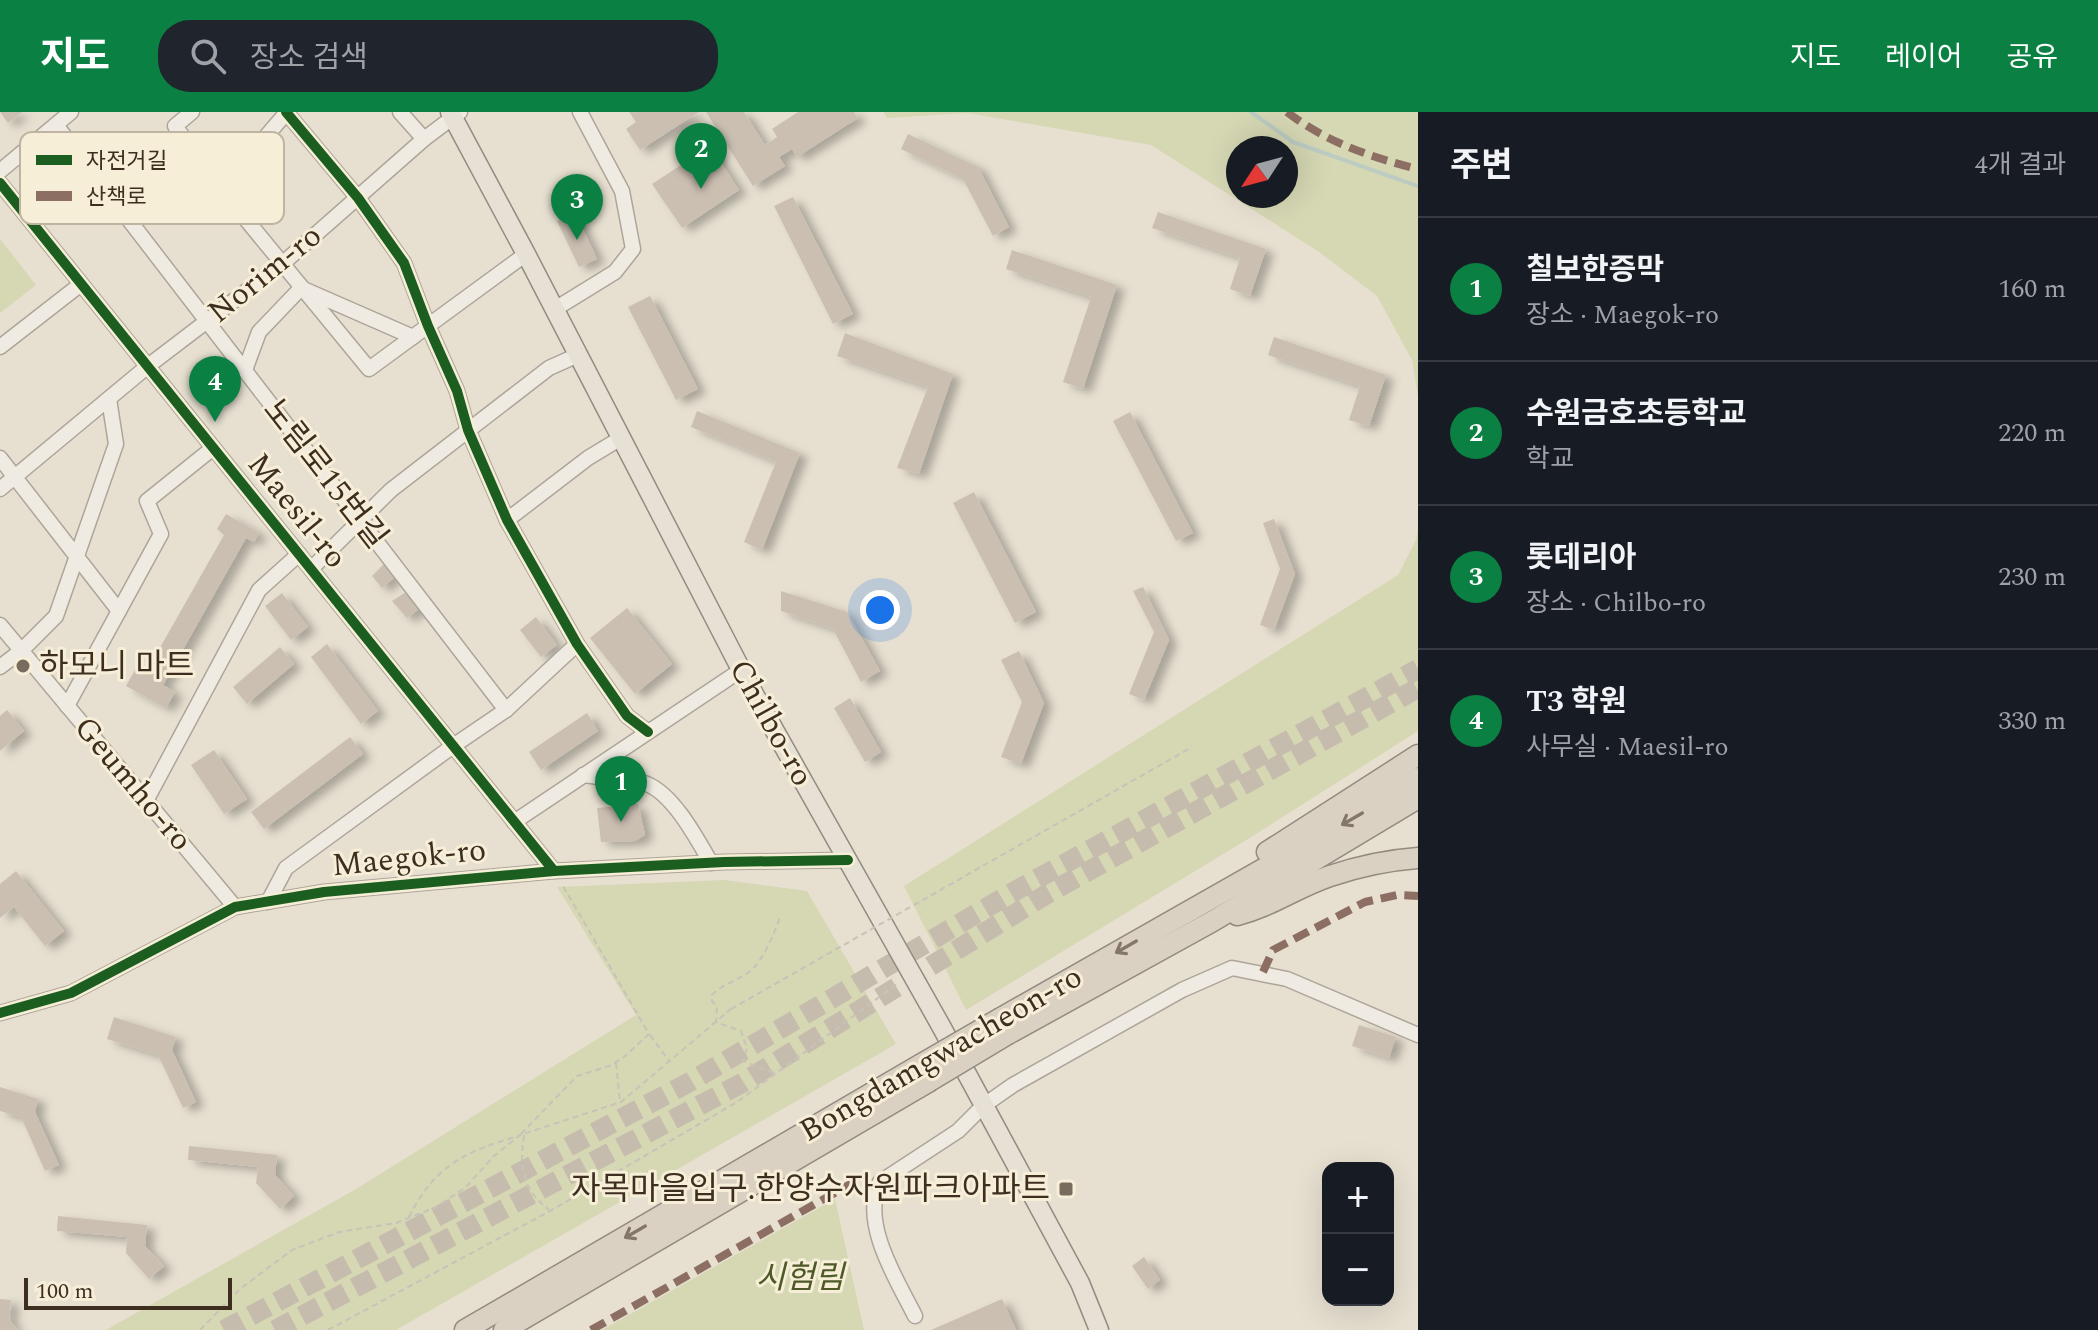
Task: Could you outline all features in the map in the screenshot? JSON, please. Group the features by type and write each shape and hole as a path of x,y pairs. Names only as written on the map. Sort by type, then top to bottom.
{"highway":[{"path":"1209,912 1254,860 1418,755"},
{"name":"Bongdamgwacheon-ro","path":"1209,912 1418,778"},
{"name":"Bongdamgwacheon-ro","path":"504,1330 1004,1026 1418,798"},
{"path":"1209,912 1262,909 1330,876 1418,858"},
{"name":"Bongdamgwacheon-ro","path":"465,1330 924,1074"}],"main road":[{"name":"Chilbo-ro","path":"454,114 741,670 912,973 1080,1283 1099,1330"}],"street":[{"path":"47,132 71,112"},
{"path":"179,132 175,126 192,112"},
{"path":"270,132 287,112 358,198 404,263 457,391 468,430 507,520 577,644 627,716 648,732"},
{"path":"400,112 424,139"},
{"path":"555,309 615,272 633,249 622,191 580,112"},
{"name":"Norim-ro","path":"0,489 148,366 282,264 454,114"},
{"name":"노림로15번길","path":"56,125 61,132"},
{"path":"0,171 20,155"},
{"name":"Maesil-ro","path":"0,183 20,208"},
{"name":"Maesil-ro","path":"33,224 554,871"},
{"name":"노림로15번길","path":"132,224 506,710"},
{"path":"249,224 369,369 526,254"},
{"path":"0,347 81,284"},
{"path":"301,288 413,337"},
{"path":"245,370 259,332 301,288"},
{"path":"311,569 391,490 549,368 578,355"},
{"path":"0,667 56,616 116,444 109,399"},
{"path":"507,520 588,458 621,438"},
{"path":"67,706 161,534 147,501 213,448"},
{"path":"0,458 119,611"},
{"path":"146,801 259,590 299,554"},
{"name":"Geumho-ro","path":"0,625 235,907"},
{"path":"268,902 286,868 506,710 577,644"},
{"path":"514,822 741,670"},
{"path":"583,775 646,784 665,798 688,825 711,863"},
{"name":"Maegok-ro","path":"0,1013 71,993 235,907 324,892 554,871 848,860"},
{"path":"915,1316 883,1255 873,1204 880,1182 958,1131 983,1106 1013,1085 1156,1005 1232,968 1287,979 1418,1035"}],"path":[{"path":"409,1218 426,1188 457,1160 477,1148 621,1102 731,1009 1192,747"},
{"path":"554,871 649,1034 669,1061"},
{"path":"716,1022 717,1007 712,995 718,988 754,969 780,917"},
{"path":"328,1330 550,1211 737,1102 912,973"},
{"path":"716,1022 741,1031 747,1048 743,1061 775,1074"},
{"path":"200,1330 240,1289 292,1250 339,1232 409,1218 436,1207 465,1188 494,1156 522,1135 577,1076 616,1062 649,1034"},
{"path":"616,1062 621,1102"},
{"path":"522,1135 520,1159 523,1174 532,1194 550,1211"}],"green space":[{"path":"884,112 1418,112 1418,397 1412,360 1377,296 1319,252 1250,208 1298,208 1298,136 1226,136 1226,193 1151,145 967,113 887,118"},
{"path":"0,239 36,285 0,313"},
{"path":"1418,529 1418,731 1248,839 966,1010 904,886 1398,575 1416,540"},
{"path":"724,880 807,891 896,1044 396,1330 106,1330 356,1189 636,1015 557,887"},
{"name":"시험림","path":"835,1199 864,1330 602,1330"}],"building":[{"path":"0,112 22,112 8,123"},
{"path":"629,112 699,112 640,150 626,129 636,122"},
{"path":"706,112 744,112 765,145 777,137 772,129 798,112 854,112 858,118 797,157 792,149 779,157 785,166 753,186"},
{"path":"908,134 978,167 1009,227 993,236 963,179 901,149"},
{"path":"710,146 739,190 682,228 652,184"},
{"path":"793,197 853,314 833,324 774,206"},
{"path":"575,212 597,259 579,267 557,221"},
{"path":"1158,212 1266,249 1250,296 1230,289 1240,258 1152,228"},
{"path":"1012,250 1117,285 1083,389 1063,382 1091,297 1006,269"},
{"path":"650,296 698,389 676,400 628,307"},
{"path":"845,333 953,374 919,474 897,468 928,387 837,356"},
{"path":"1274,337 1386,375 1369,426 1349,420 1360,386 1268,355"},
{"path":"697,411 800,453 762,550 744,542 776,462 691,427"},
{"path":"1130,412 1193,533 1176,541 1113,421"},
{"path":"974,492 1036,612 1015,623 953,503"},
{"path":"226,514 259,533 254,542 246,538 163,685 175,692 166,708 126,686 136,668 145,674 224,535 217,529"},
{"path":"1274,519 1295,574 1274,630 1260,625 1280,569 1263,523"},
{"path":"385,563 395,577 382,588 372,576"},
{"path":"1143,587 1169,640 1144,700 1129,694 1154,632 1133,591"},
{"path":"409,590 423,606 407,618 392,601"},
{"path":"781,591 847,612 880,671 861,682 833,629 781,611"},
{"path":"282,593 308,627 291,640 265,606"},
{"path":"627,608 672,664 635,694 590,638"},
{"path":"536,617 557,645 541,657 520,630"},
{"path":"327,644 378,711 361,724 311,657"},
{"path":"280,647 294,664 247,704 233,687"},
{"path":"1019,651 1044,703 1021,764 1001,757 1022,702 1001,660"},
{"path":"850,698 881,752 865,762 834,708"},
{"path":"7,710 24,731 0,751 0,716"},
{"path":"587,713 598,731 541,770 529,752"},
{"path":"350,737 363,754 264,829 251,812"},
{"path":"214,750 247,799 224,814 191,765"},
{"path":"638,804 645,835 635,841 601,842 597,808"},
{"path":"16,871 64,931 45,946 14,907 0,918 0,884"},
{"path":"114,1017 176,1037 172,1050 196,1102 183,1108 158,1055 107,1039"},
{"path":"1359,1025 1396,1037 1389,1058 1352,1046"},
{"path":"0,1087 38,1099 35,1112 59,1165 45,1171 21,1117 0,1111"},
{"path":"189,1146 277,1155 275,1175 294,1196 280,1209 256,1183 258,1167 188,1160"},
{"path":"58,1216 147,1225 145,1246 164,1266 149,1279 126,1253 127,1237 57,1231"},
{"path":"1144,1257 1160,1280 1148,1289 1132,1266"},
{"path":"0,1299 11,1300 9,1320 18,1330 0,1330"},
{"path":"1002,1299 1016,1330 931,1330"}],"waterway":[{"path":"1251,112 1293,142 1418,186"}],"tunnel":[{"path":"224,1330 688,1083 1015,891 1418,669"},
{"path":"275,1330 742,1083 1047,894 1418,688"}],"marked path":[{"path":"1287,112 1317,132 1349,147 1418,169"},
{"path":"1263,972 1273,950 1365,902 1397,895 1418,896"},
{"path":"591,1330 856,1181 878,1187"}],"cycle path":[{"path":"286,112 358,198 404,263 457,391 468,430 507,520 577,644 627,716 648,732"},
{"path":"0,183 20,208"},
{"path":"33,224 554,871"},
{"path":"0,1013 71,993 235,907 324,892 554,871 724,862 848,860"}],"place":[{"name":"수원금호초등학교","path":"701,189"},
{"name":"롯데리아","path":"577,240"},
{"name":"T3 학원","path":"215,422"},
{"name":"하모니 마트","path":"23,666"},
{"name":"칠보한증막","path":"621,822"},
{"name":"자목마을입구.한양수자원파크아파트","path":"1066,1189"}]}
